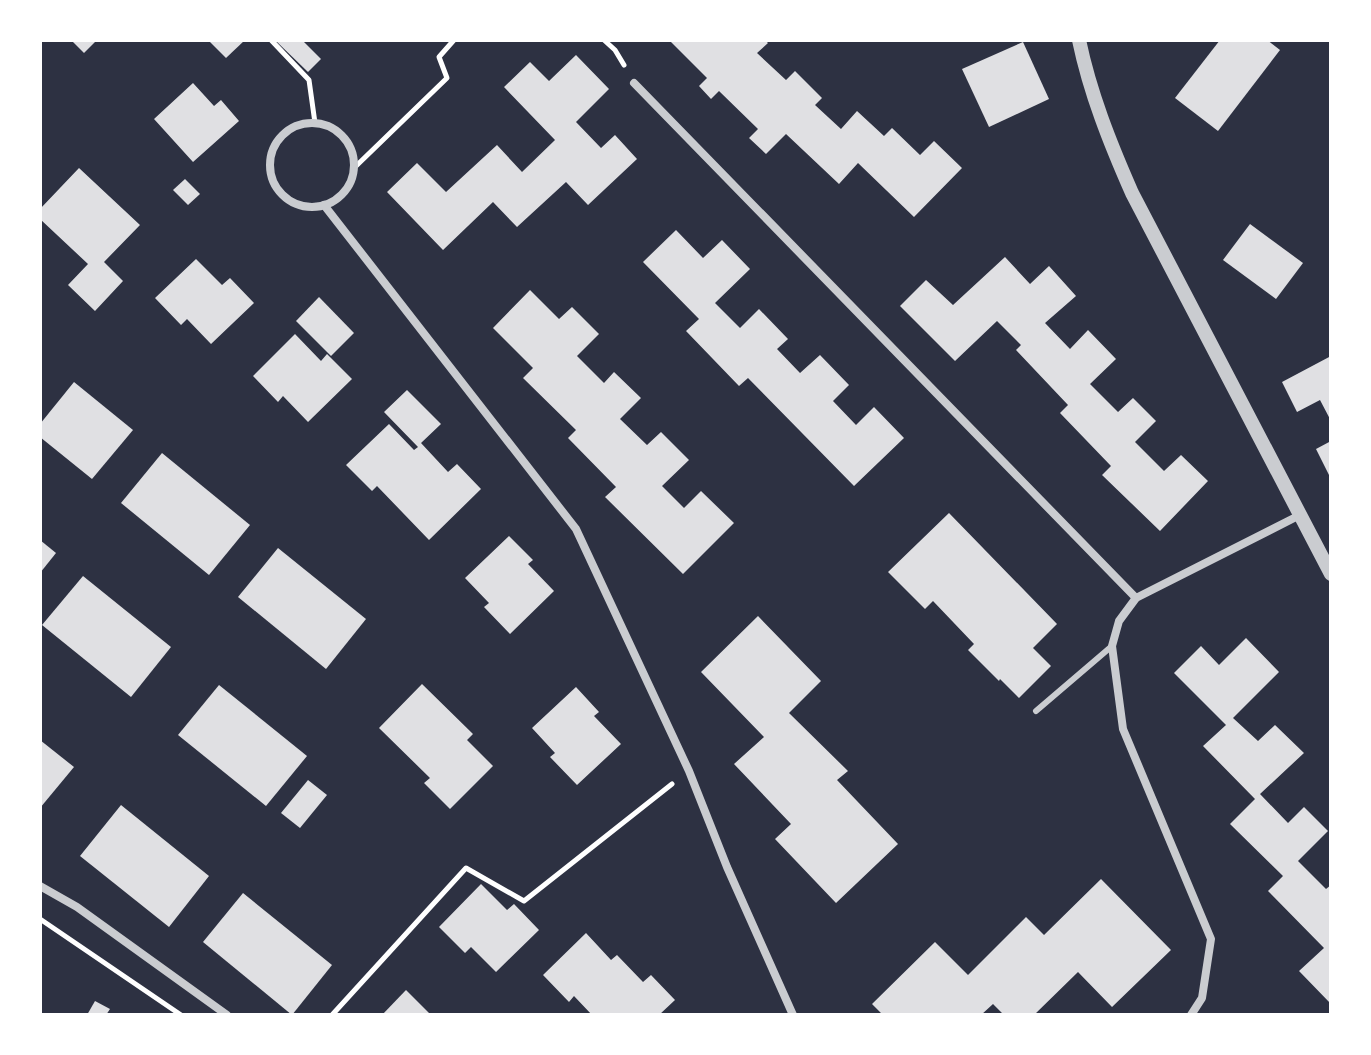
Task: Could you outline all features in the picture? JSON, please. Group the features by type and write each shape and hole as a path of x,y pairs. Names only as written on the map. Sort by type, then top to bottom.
{"street":[{"path":"1079,40 1097,105 1132,193 1331,574"},
{"path":"634,83 1136,598"},
{"path":"315,123 330,127 342,135 350,147 354,168 348,185 339,197 324,205 310,207 296,204 283,196 271,175 270,160 273,148 293,127 315,123"},
{"path":"324,205 576,529 689,771 727,867 793,1015"},
{"path":"1191,1015 1202,998 1211,939 1123,729 1112,646 1119,621 1136,598 1300,515"},
{"path":"40,886 77,907 227,1015"}],"lane":[{"path":"1036,711 1112,646"}],"path":[{"path":"271,40 309,80 315,123"},
{"path":"354,168 447,78 439,57 454,40"},
{"path":"604,40 615,50 634,83"},
{"path":"332,1015 466,868 524,901 689,771"},
{"path":"40,919 181,1015"}],"building":[{"path":"71,40 97,40 84,53"},
{"path":"208,40 245,40 226,58"},
{"path":"302,40 321,59 308,72 277,42"},
{"path":"669,40 765,40 768,43 757,53 786,80 795,71 822,98 815,105 841,129 857,111 884,136 892,128 920,155 934,141 962,168 914,217 858,163 839,184 786,134 766,154 749,138 758,129 719,91 711,99 699,86 707,78"},
{"path":"1220,40 1267,40 1280,50 1218,131 1175,98"},
{"path":"1023,42 1049,99 989,127 962,69"},
{"path":"576,55 609,89 576,122 601,148 615,135 637,159 588,205 566,182 517,227 493,202 443,250 387,192 417,163 446,192 497,145 522,172 555,140 504,87 530,62 549,81"},
{"path":"193,83 214,106 221,100 239,121 193,162 154,119"},
{"path":"79,168 140,225 104,262 123,281 95,311 68,285 88,264 40,219 40,209"},
{"path":"185,179 200,194 188,205 173,190"},
{"path":"1250,224 1303,263 1276,299 1223,260"},
{"path":"676,230 703,258 722,240 750,269 715,303 740,328 759,309 788,339 777,349 800,373 820,355 849,385 833,401 856,425 874,407 904,438 854,486 748,378 739,386 686,331 699,319 643,262"},
{"path":"1005,257 1030,284 1049,266 1076,296 1045,323 1070,349 1088,330 1116,359 1090,384 1118,412 1133,398 1156,421 1135,442 1164,471 1181,455 1208,481 1160,531 1102,475 1111,466 1060,413 1068,405 1016,350 1021,345 997,321 955,361 900,306 926,280 953,305"},
{"path":"196,259 222,285 230,278 254,303 211,344 187,319 181,325 155,298"},
{"path":"530,290 559,319 572,307 599,334 577,356 604,383 614,372 641,398 620,419 647,445 661,432 689,460 662,486 684,508 701,491 734,523 683,574 605,497 616,487 568,438 576,430 523,378 533,368 493,328"},
{"path":"319,297 354,333 331,356 296,321"},
{"path":"295,334 321,361 327,354 352,379 308,422 283,396 278,402 253,376"},
{"path":"1331,356 1331,421 1320,400 1297,412 1282,382"},
{"path":"74,382 133,430 92,479 40,437 40,424"},
{"path":"407,390 441,424 421,443 448,472 457,464 481,489 429,540 377,486 372,491 346,465 389,424 414,450 418,447 384,412"},
{"path":"1331,441 1331,479 1316,449"},
{"path":"162,453 250,525 209,575 121,503"},
{"path":"949,513 1057,624 1033,648 1051,666 1019,698 968,650 974,644 933,601 925,609 888,572"},
{"path":"509,536 533,560 528,564 554,591 510,634 484,607 489,603 465,578"},
{"path":"40,540 56,553 40,573"},
{"path":"278,548 366,619 326,669 238,597"},
{"path":"83,576 171,647 131,697 42,625"},
{"path":"758,616 821,681 789,713 848,771 837,780 898,844 836,903 775,839 791,824 734,764 764,737 701,672"},
{"path":"1246,638 1279,672 1233,718 1258,741 1275,725 1304,753 1260,794 1288,823 1304,807 1328,831 1298,861 1326,889 1331,885 1331,1004 1299,971 1324,948 1268,891 1283,876 1230,824 1255,799 1203,746 1226,725 1174,673 1201,646 1219,665"},
{"path":"422,684 473,734 467,740 493,766 450,809 424,783 430,778 379,728"},
{"path":"219,685 307,756 266,806 178,735"},
{"path":"576,687 599,712 594,716 621,744 577,785 550,757 555,753 532,728"},
{"path":"40,740 74,767 40,808"},
{"path":"308,780 327,795 300,828 281,813"},
{"path":"121,805 209,876 169,927 80,856"},
{"path":"1101,879 1171,950 1112,1007 1078,972 1034,1015 1004,1015 993,1004 981,1015 883,1015 872,1004 935,942 968,975 1026,917 1044,935"},
{"path":"481,884 507,910 514,904 539,930 496,972 471,947 465,953 439,927"},
{"path":"243,893 332,965 292,1015 203,942"},
{"path":"586,933 611,960 617,955 643,982 651,975 675,1000 659,1015 592,1015 574,996 569,1002 543,975"},
{"path":"406,990 431,1015 382,1015"},
{"path":"95,1001 110,1009 106,1015 87,1015"}]}
